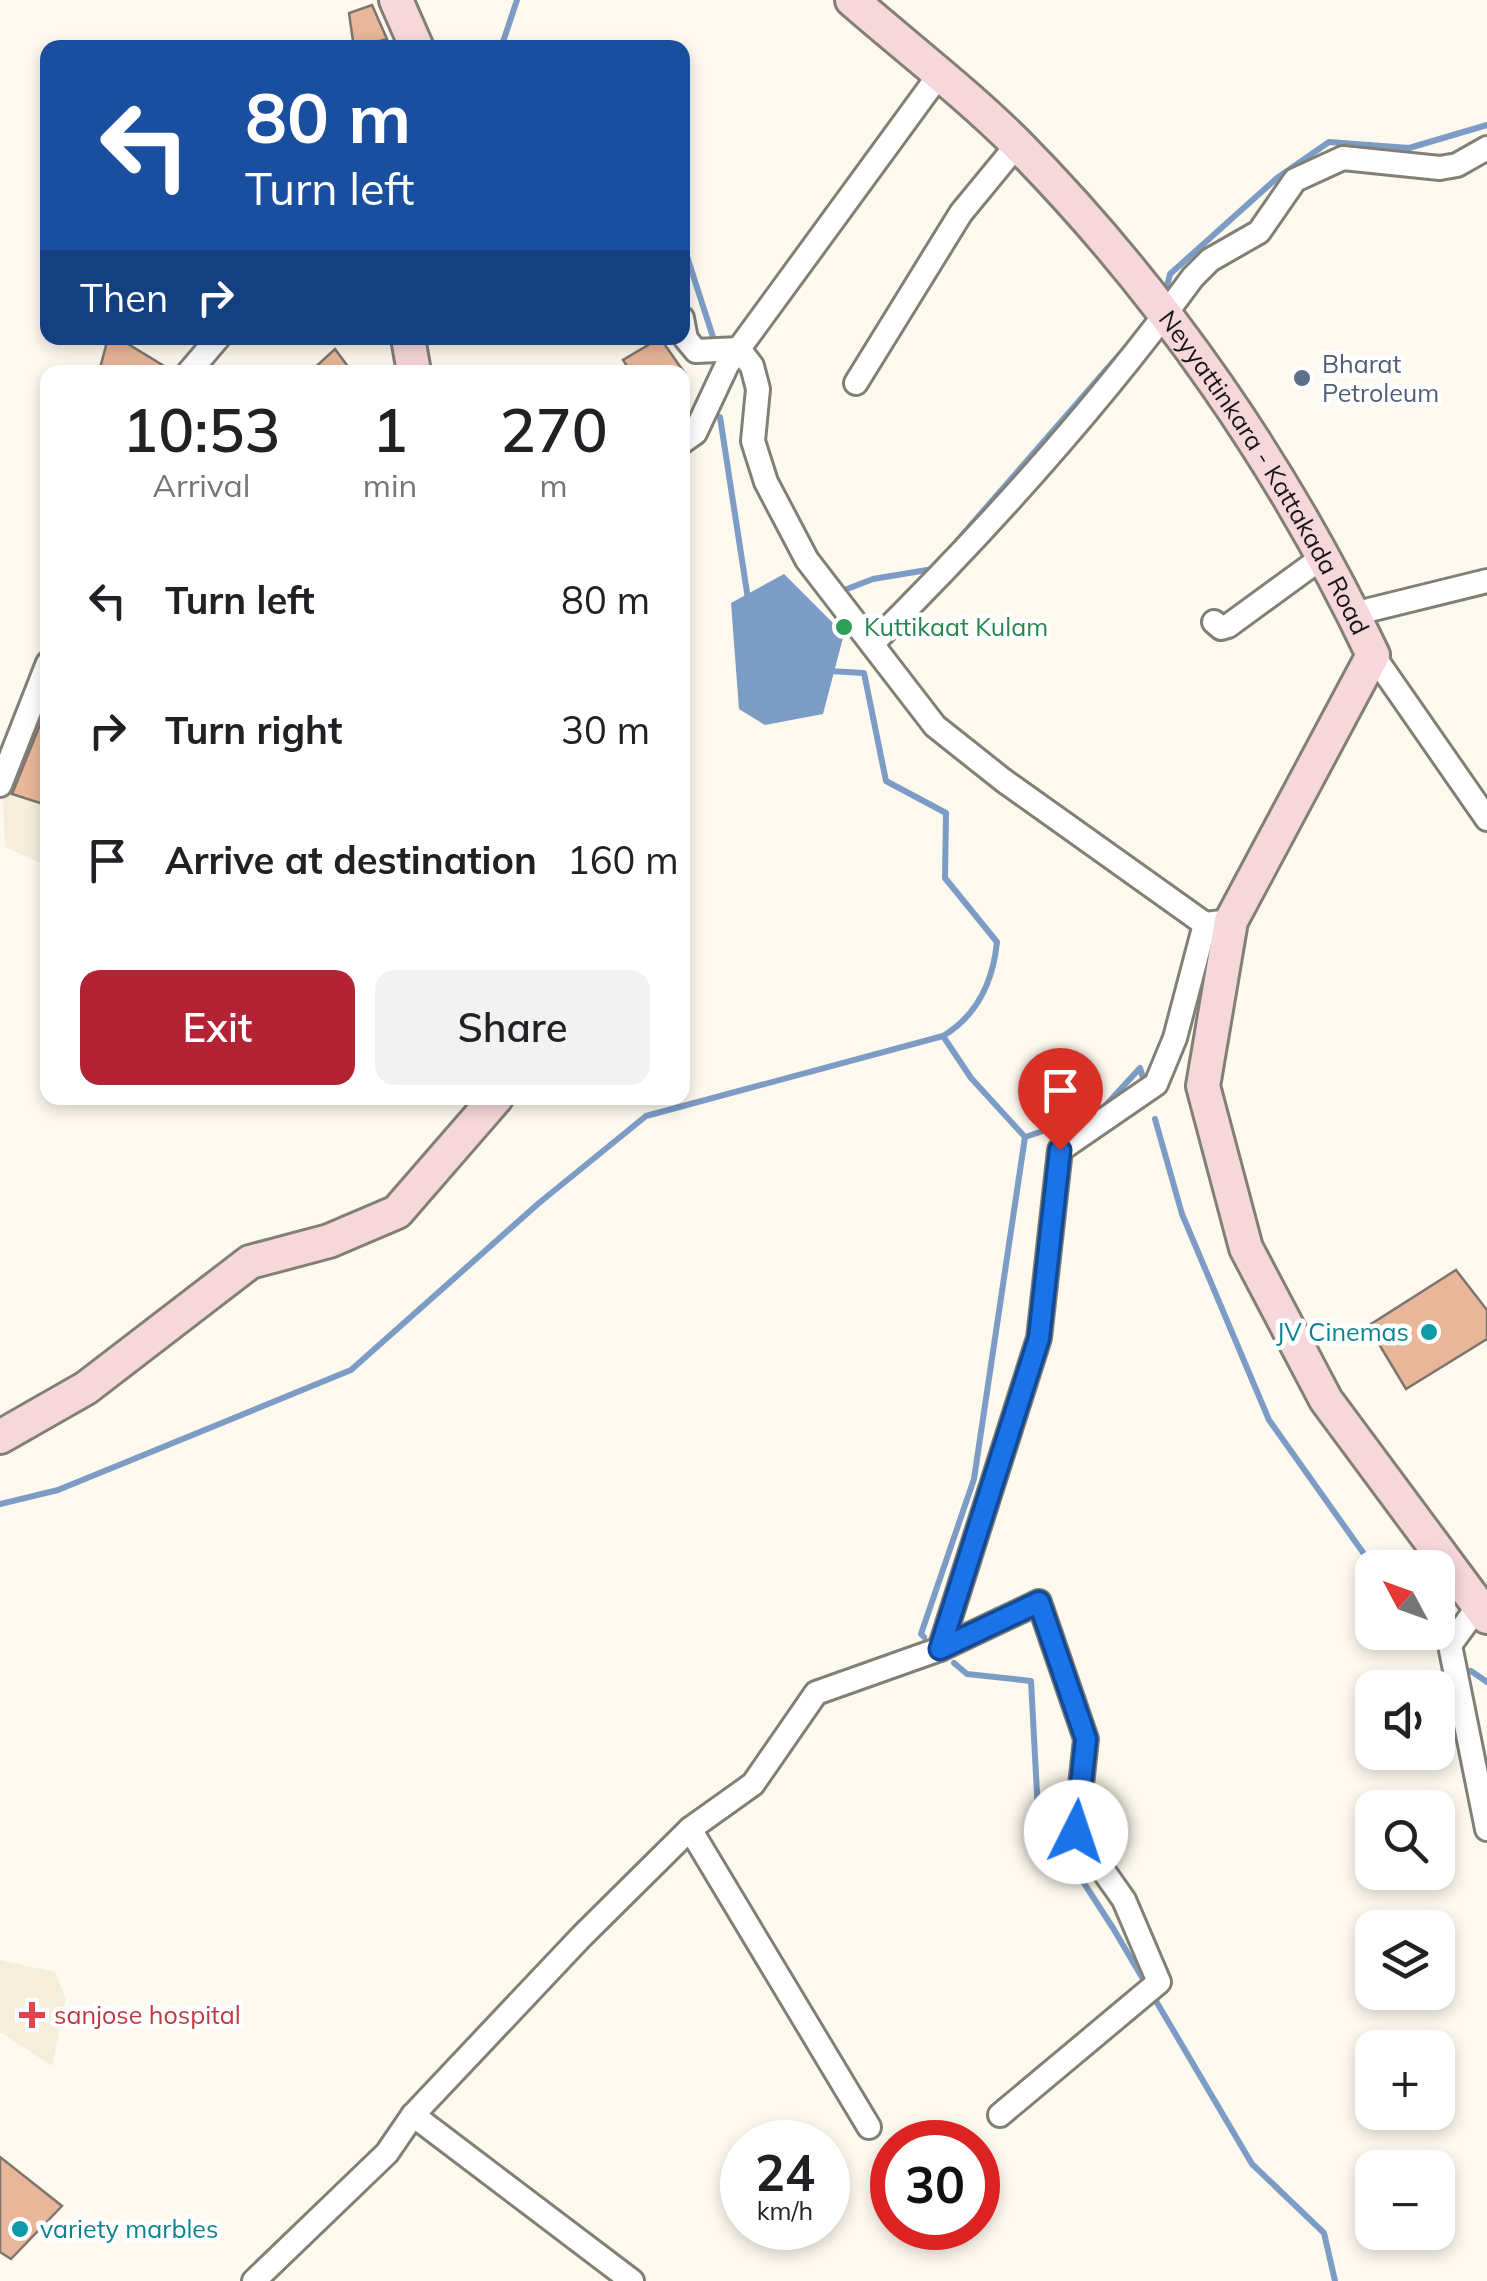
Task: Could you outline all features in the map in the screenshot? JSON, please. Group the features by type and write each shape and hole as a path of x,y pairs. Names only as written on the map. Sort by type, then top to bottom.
{"main road":[{"path":"396,0 414,40"},
{"name":"Neyyattinkara - Kattakada Road","path":"852,0 1018,145 1164,316 1219,388 1324,556 1373,655 1218,923 1203,1086 1246,1248 1326,1400 1482,1612"},
{"path":"0,1437 86,1388 250,1262 328,1241 396,1212 490,1105"}],"street":[{"path":"690,436 739,349 939,75"},
{"path":"856,383 961,213 1018,145"},
{"path":"872,644 950,567 1106,391 1210,260 1259,232 1296,180 1344,158 1440,168 1457,165 1487,148"},
{"path":"690,343 696,350 739,349"},
{"path":"194,365 212,345"},
{"path":"739,349 752,366 758,390 753,441 766,482 806,560 935,726 1003,780 1218,923 1156,1084 1060,1150 1039,1338 940,1649"},
{"path":"1214,622 1228,626 1324,556"},
{"path":"1353,614 1487,581"},
{"path":"1373,655 1487,819"},
{"path":"0,785 40,683"},
{"path":"254,2281 387,2153 413,2115 690,1829 753,1784 816,1693 940,1649 1039,1602 1086,1739 1076,1832 1124,1900 1159,1982 1000,2114"},
{"path":"1482,1612 1450,1644 1487,1829"},
{"path":"690,1829 869,2127"},
{"path":"413,2115 632,2281"}],"shaded area":[{"path":"40,694 40,863 5,847 3,801"},
{"name":"sanjose hospital","path":"0,1960 55,1972 66,1999 52,2066 0,2032"}],"water":[{"path":"784,574 844,634 823,714 765,725 739,709 731,603"}],"building":[{"path":"372,5 387,39 353,40 349,13"},
{"path":"106,345 130,345 162,365 101,365"},
{"path":"648,345 665,345 679,365 626,365 623,360"},
{"path":"335,349 347,365 318,365"},
{"path":"40,725 40,803 12,794"},
{"name":"JV Cinemas","path":"1456,1270 1487,1310 1487,1339 1406,1389 1368,1326"},
{"name":"variety marbles","path":"0,2157 62,2206 11,2259 0,2252"}],"waterway":[{"path":"504,40 517,0"},
{"path":"1166,290 1170,274 1277,178 1329,142 1409,148 1487,125"},
{"path":"690,266 713,337"},
{"path":"957,541 1126,347"},
{"path":"720,417 748,599"},
{"path":"847,589 873,579 933,569"},
{"path":"829,671 864,673 886,781 946,813 945,878 997,942 982,996 966,1018 943,1036 971,1078 1025,1137 974,1479 921,1634 924,1637"},
{"path":"690,1104 943,1036"},
{"path":"1105,1106 1140,1068 1144,1081"},
{"path":"0,1504 58,1490 351,1370 539,1203 646,1116 687,1105"},
{"path":"1025,1137 1095,1114"},
{"path":"1155,1119 1182,1214 1269,1420 1361,1550"},
{"path":"954,1663 967,1674 1031,1681 1038,1812 1113,1928 1252,2164 1324,2233 1335,2281"},
{"path":"1471,1671 1487,1682"}],"place":[{"name":"Bharat Petroleum","path":"1302,378"},
{"name":"Kuttikaat Kulam","path":"844,627"},
{"name":"JV Cinemas","path":"1429,1332"},
{"name":"sanjose hospital","path":"32,2015"},
{"name":"variety marbles","path":"20,2229"}],"route":[{"path":"1060,1150 1039,1338 996,1466 960,1597 940,1649 1039,1602 1086,1739 1075,1811 1076,1832"}]}
